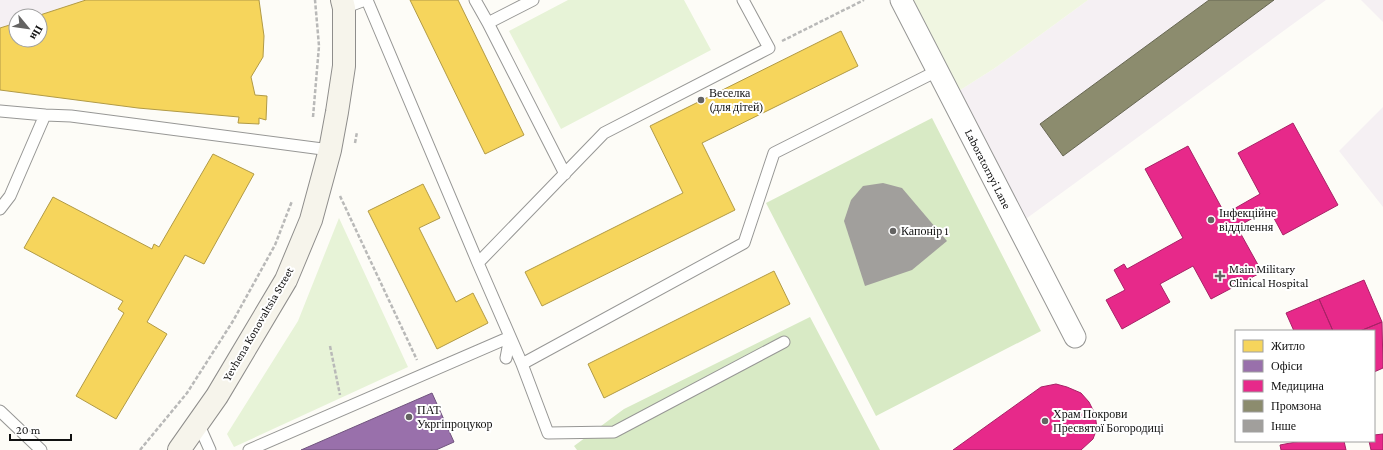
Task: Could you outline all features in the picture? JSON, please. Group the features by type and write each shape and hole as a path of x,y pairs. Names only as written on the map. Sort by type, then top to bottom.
{"main road":[{"name":"Yevhena Konovaltsia Street","path":"179,450 217,396 286,280 312,220 330,150 344,66 343,4"}],"street":[{"name":"Laboratornyi Lane","path":"901,0 1075,337"}],"lane":[{"path":"343,4 366,0 522,364 548,433 614,432 784,342"},
{"path":"475,0 564,174"},
{"path":"488,23 533,0"},
{"path":"478,263 604,133 769,48 743,0"},
{"path":"522,364 744,244 774,153 937,71"},
{"path":"0,111 86,118 330,150"},
{"path":"0,209 10,196 45,115"},
{"path":"249,450 510,337"},
{"path":"506,358 510,337"},
{"path":"0,411 41,450"},
{"path":"198,423 210,450"}],"path":[{"path":"769,48 864,0"},
{"path":"340,195 423,374"},
{"path":"140,450 187,393 233,321 275,245 294,197"},
{"path":"330,346 343,409"}],"shaded area":[{"path":"0,0 86,0 48,12 48,8 8,8 8,26 0,28"},
{"path":"1088,0 1326,0 1023,221 954,94 995,68"},
{"path":"1361,0 1383,0 1383,22"},
{"path":"1383,107 1383,207 1339,151"}],"green space":[{"path":"568,0 684,0 711,50 561,129 509,31"},
{"path":"910,0 1088,0 995,68 954,94"},
{"path":"932,118 1041,331 876,416 766,203"},
{"path":"339,218 408,367 234,447 227,434 298,321"},
{"path":"810,317 880,450 577,450 574,446 624,409"}],"building: Житло":[{"path":"86,0 259,0 264,36 263,57 251,77 255,95 267,96 266,120 259,118 259,124 238,123 239,117 138,108 0,90 0,28 8,26 8,48 48,48 48,12"},
{"path":"410,0 458,0 524,135 485,154"},
{"path":"841,31 858,66 702,143 735,210 542,306 525,272 683,193 650,126"},
{"path":"213,154 254,174 204,264 185,255 147,322 167,334 116,419 76,396 124,313 118,309 123,301 24,248 53,197 152,249 154,244 159,247"},
{"path":"423,184 440,218 419,228 456,302 473,293 488,323 437,349 368,211"},
{"path":"774,271 790,304 604,398 588,364"}],"building: Офіси":[{"name":"ПАТ Укргіпроцукор","path":"432,393 454,442 436,450 301,450"}],"building: Медицина":[{"name":"Інфекційне відділення","path":"1293,123 1338,205 1283,235 1269,209 1237,227 1262,272 1211,299 1193,266 1160,284 1170,302 1122,329 1106,300 1125,290 1114,270 1124,264 1127,269 1183,238 1145,169 1188,146 1225,214 1260,194 1238,153"},
{"path":"1364,280 1382,322 1362,330 1333,330 1319,299"},
{"path":"1319,299 1333,330 1294,330 1286,313"},
{"path":"1382,322 1383,368 1375,372 1375,330 1362,330"},
{"name":"Храм Покрови Пресвятої Богородиці","path":"1056,384 1081,393 1089,402 1095,414 1097,428 1093,439 1081,450 953,450 1041,387"},
{"path":"1383,434 1383,450 1371,450 1369,442 1375,442 1375,435"},
{"path":"1296,442 1344,442 1346,450 1281,450 1280,445"}],"building: Промзона":[{"path":"1209,0 1274,0 1063,156 1040,124"}],"building: Інше":[{"name":"Капонір 1","path":"883,183 902,188 947,241 912,270 865,286 844,221 851,200 863,186"}],"place":[{"name":"Веселка (для дітей)","path":"701,100"},
{"name":"Інфекційне відділення","path":"1211,220"},
{"name":"Капонір 1","path":"893,231"},
{"name":"Main Military Clinical Hospital","path":"1220,276"},
{"name":"ПАТ Укргіпроцукор","path":"409,417"},
{"name":"Храм Покрови Пресвятої Богородиці","path":"1045,421"}]}
